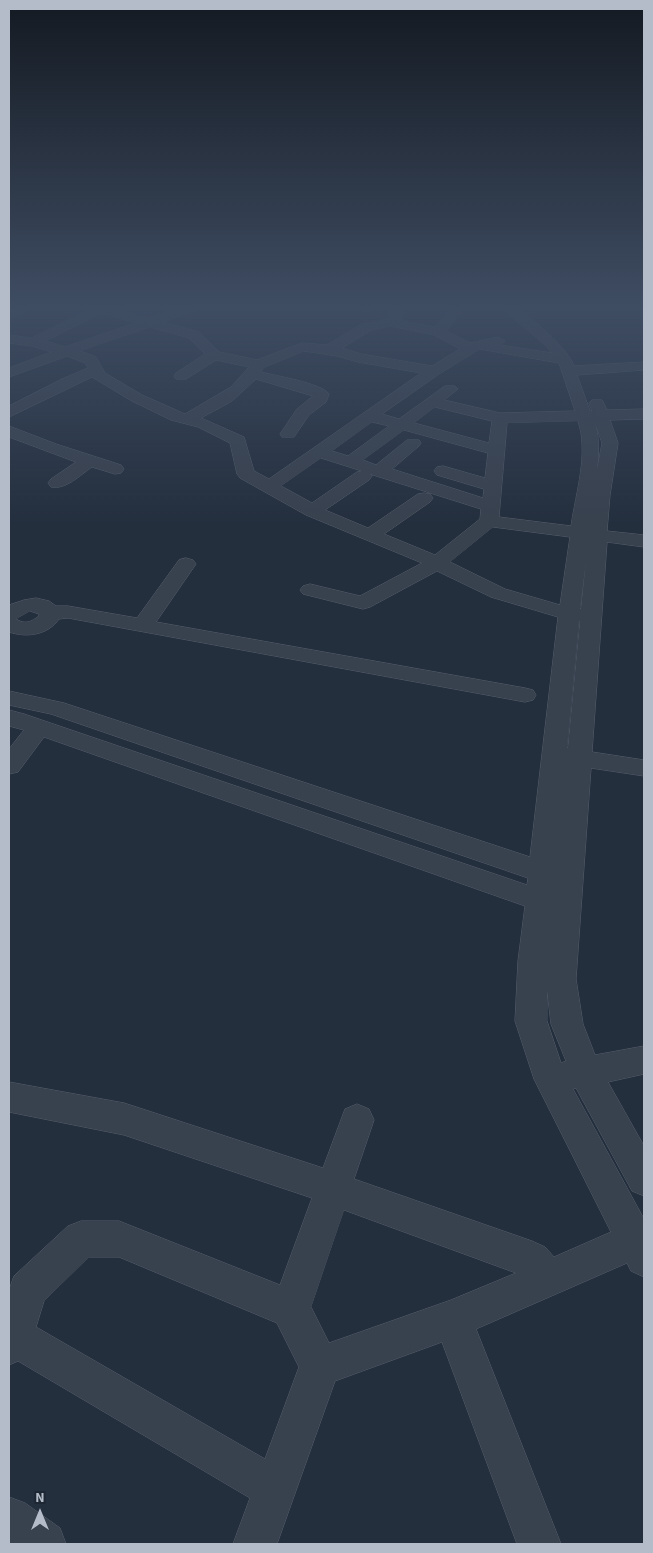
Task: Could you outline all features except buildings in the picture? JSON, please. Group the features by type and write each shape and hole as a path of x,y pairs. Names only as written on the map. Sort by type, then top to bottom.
{"street":[{"path":"9,412 76,378"},
{"path":"103,378 176,417 204,424 238,440 246,474 312,511 437,563 498,593 580,615"},
{"path":"186,420 215,404 244,378"},
{"path":"281,378 321,394 321,399 303,412 288,434"},
{"path":"270,487 423,378"},
{"path":"320,1366 453,1319 548,1278 641,1245 550,1078 531,1021 533,961 555,754 580,615 589,534 592,449 590,433 592,414 577,378"},
{"path":"350,462 450,389"},
{"path":"431,402 498,434"},
{"path":"417,413 498,434"},
{"path":"370,416 401,424 498,434 592,414 644,414"},
{"path":"9,431 50,448 115,469"},
{"path":"310,590 363,603 437,563 490,514 498,434"},
{"path":"370,535 425,492 442,471 460,456 386,436"},
{"path":"312,511 413,443"},
{"path":"319,452 350,462 371,473 490,514 589,534 644,540"},
{"path":"57,483 89,460"},
{"path":"442,471 493,486"},
{"path":"144,624 186,564"},
{"path":"9,615 17,608 34,604 48,609 50,613"},
{"path":"50,613 68,612 144,624 525,695"},
{"path":"9,624 19,629 37,627 49,618 50,613"},
{"path":"580,615 580,758 561,980 567,1024 591,1084 644,1179"},
{"path":"9,698 56,708 542,872 568,893"},
{"path":"9,718 539,900 568,893"},
{"path":"9,766 39,727"},
{"path":"555,754 644,768"},
{"path":"550,1078 644,1060"},
{"path":"9,1097 124,1119 273,1167 532,1260 548,1278"},
{"path":"291,1309 357,1120"},
{"path":"255,1544 320,1366 291,1309 120,1239 81,1239 28,1290 11,1341 275,1489"},
{"path":"453,1319 539,1544"},
{"path":"9,1519 44,1544"}]}
